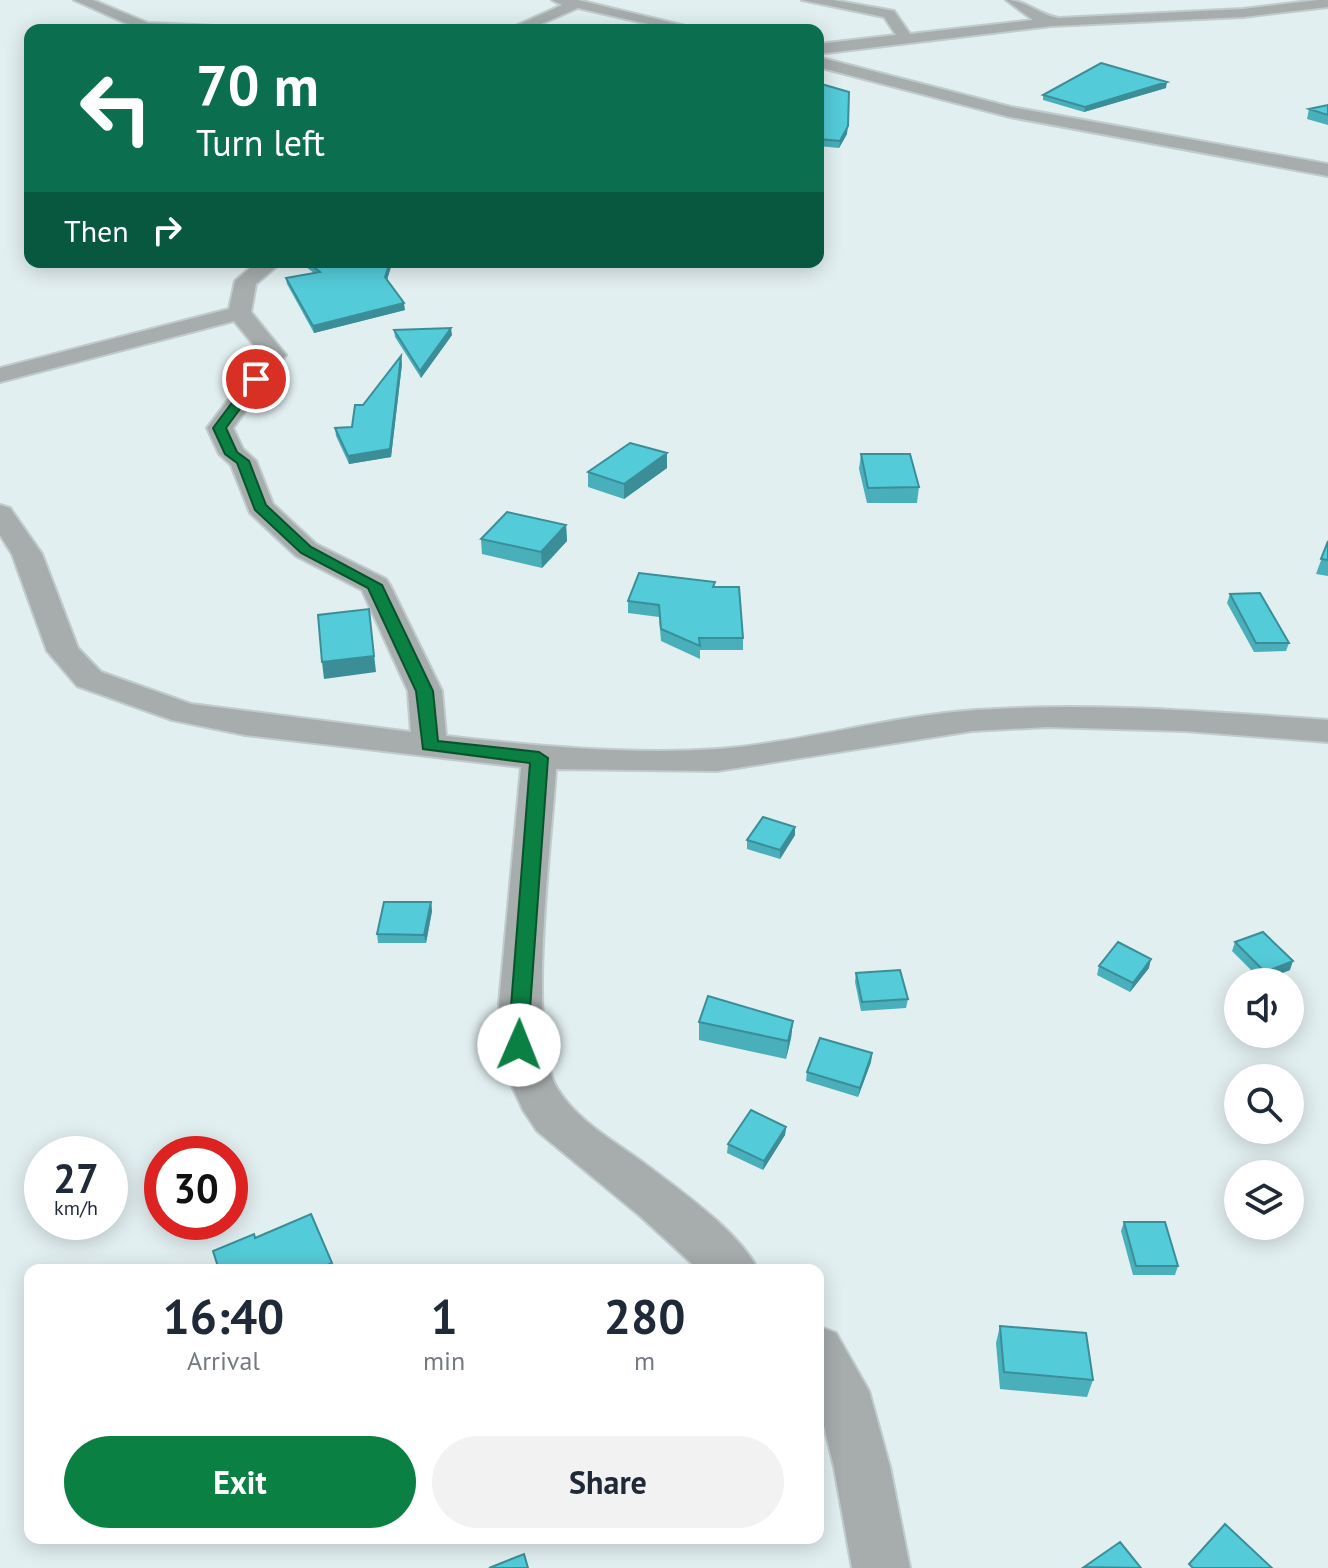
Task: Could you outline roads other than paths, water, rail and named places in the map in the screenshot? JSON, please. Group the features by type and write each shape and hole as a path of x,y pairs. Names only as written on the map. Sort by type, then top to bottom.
{"street":[{"path":"81,0 139,24"},
{"path":"559,0 668,24"},
{"path":"809,0 889,14 905,37"},
{"path":"1013,0 1049,22"},
{"path":"824,48 1049,22 1243,13 1328,3"},
{"path":"529,24 577,4"},
{"path":"824,64 1010,112 1328,170"},
{"path":"239,313 246,281 263,268"},
{"path":"0,375 29,364 239,313"},
{"path":"239,313 274,355 220,428 232,454 243,461 260,507 306,550 375,585 425,691 429,745"},
{"path":"0,514 27,554 63,651 89,679 184,713 539,758 717,760 826,746 972,721 1047,717 1185,721 1328,731"},
{"path":"539,758 519,1045 533,1092 566,1133 646,1192 726,1264"},
{"path":"824,1360 842,1391 862,1467 881,1568"}]}
